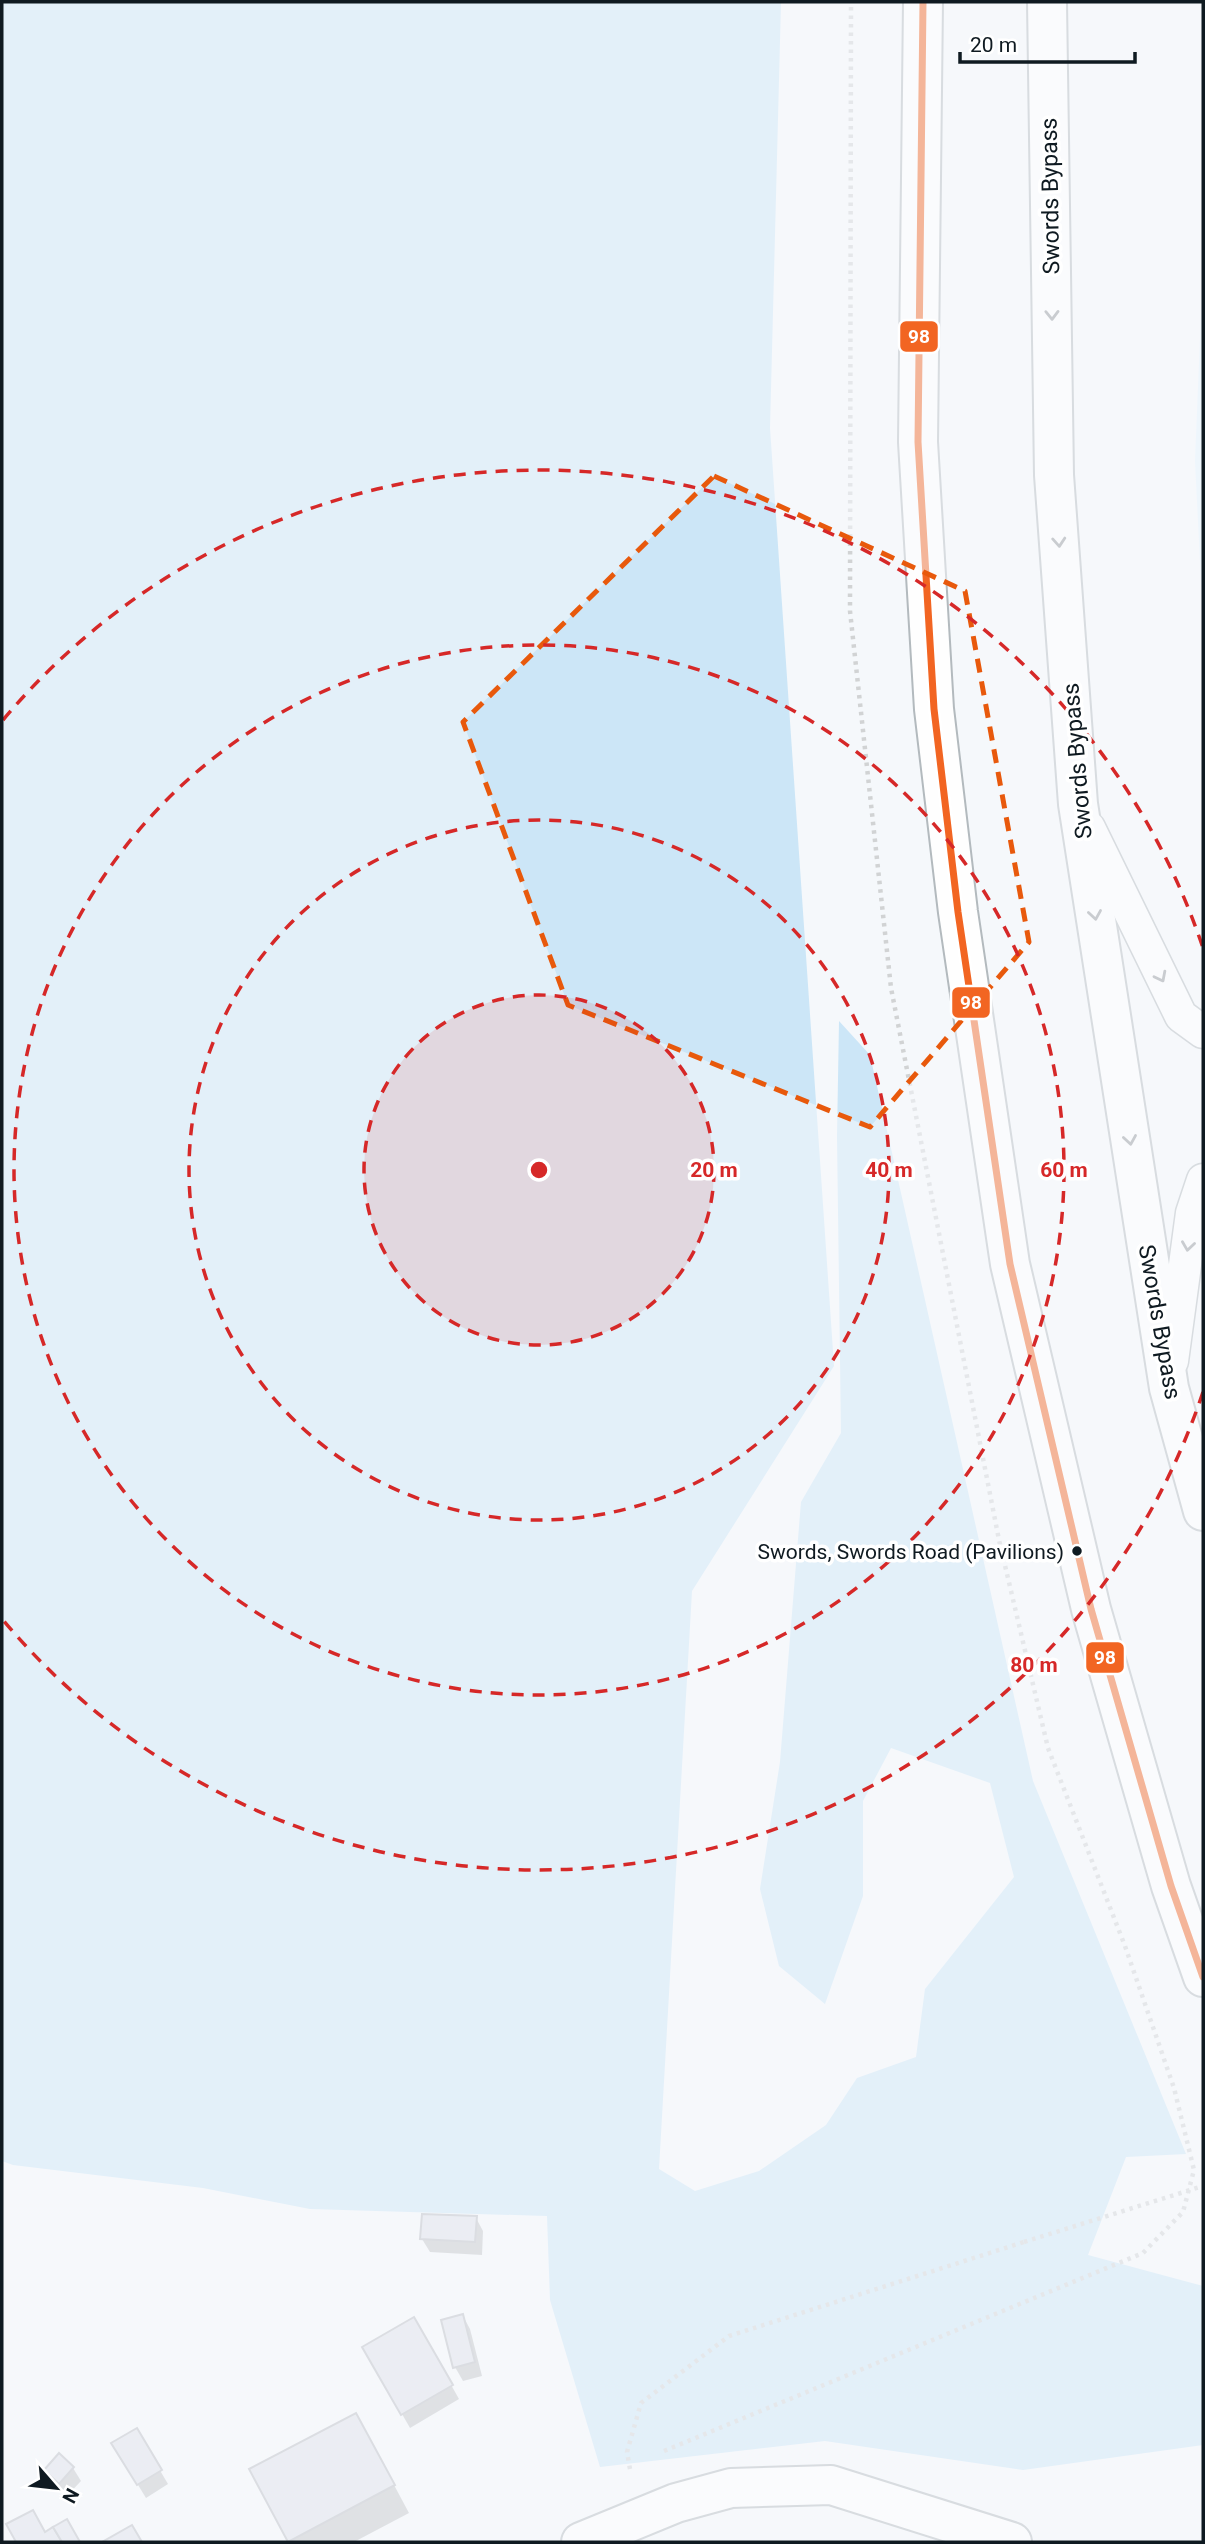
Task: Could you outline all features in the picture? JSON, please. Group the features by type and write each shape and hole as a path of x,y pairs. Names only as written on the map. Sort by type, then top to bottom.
{"main road":[{"path":"923,2 918,442 934,709 958,912 1016,1290 1091,1609 1171,1886 1203,1977"},
{"name":"Swords Bypass","path":"1047,2 1054,475 1078,804 1169,1388 1203,1511"},
{"path":"581,2542 676,2503 732,2488 831,2485 1012,2542"}],"lane":[{"path":"1078,804 1181,1016 1203,1032"},
{"path":"1169,1388 1192,1213 1203,1180"}],"path":[{"path":"655,2454 1143,2253 1183,2212 1194,2169 1174,2088 1125,1946 1048,1748 999,1540 891,988 850,611 851,2"},
{"path":"627,2452 641,2403 729,2336 1203,2186"},
{"path":"629,2465 642,2460"}],"highlighted area":[{"path":"714,476 965,591 1029,942 870,1127 568,1005 463,722"}],"shaded area":[{"path":"2,2 781,2 770,428 834,1366 692,1591 659,2169 695,2191 759,2171 826,2125 857,2078 916,2057 925,1989 1014,1877 990,1783 891,1748 863,1801 863,1896 825,2004 779,1966 760,1889 780,1762 801,1502 841,1433 837,1136 839,1021 870,1055 1033,1781 1186,2154 1126,2157 1088,2255 1203,2286 1203,2445 1023,2470 825,2441 600,2467 550,2300 547,2216 310,2209 203,2188 13,2165 2,2161"},
{"path":"1203,266 1203,621 1195,461"}],"building":[{"path":"422,2214 477,2216 475,2242 420,2239"},
{"path":"463,2314 475,2362 453,2368 441,2320"},
{"path":"414,2317 453,2385 401,2415 362,2347"},
{"path":"356,2413 395,2485 288,2542 249,2469"},
{"path":"137,2428 162,2470 137,2485 111,2443"},
{"path":"59,2453 74,2467 59,2484 44,2470"},
{"path":"33,2510 45,2532 53,2527 62,2542 16,2542 6,2524"},
{"path":"67,2519 80,2542 62,2542 53,2527"},
{"path":"132,2525 142,2542 102,2542"}],"transit line":[{"name":"98","path":"923,2 918,442 934,709 958,912 1010,1264 1091,1609 1171,1886 1203,1977"}],"place":[{"name":"Swords, Swords Road (Pavilions)","path":"1077,1551"}]}
